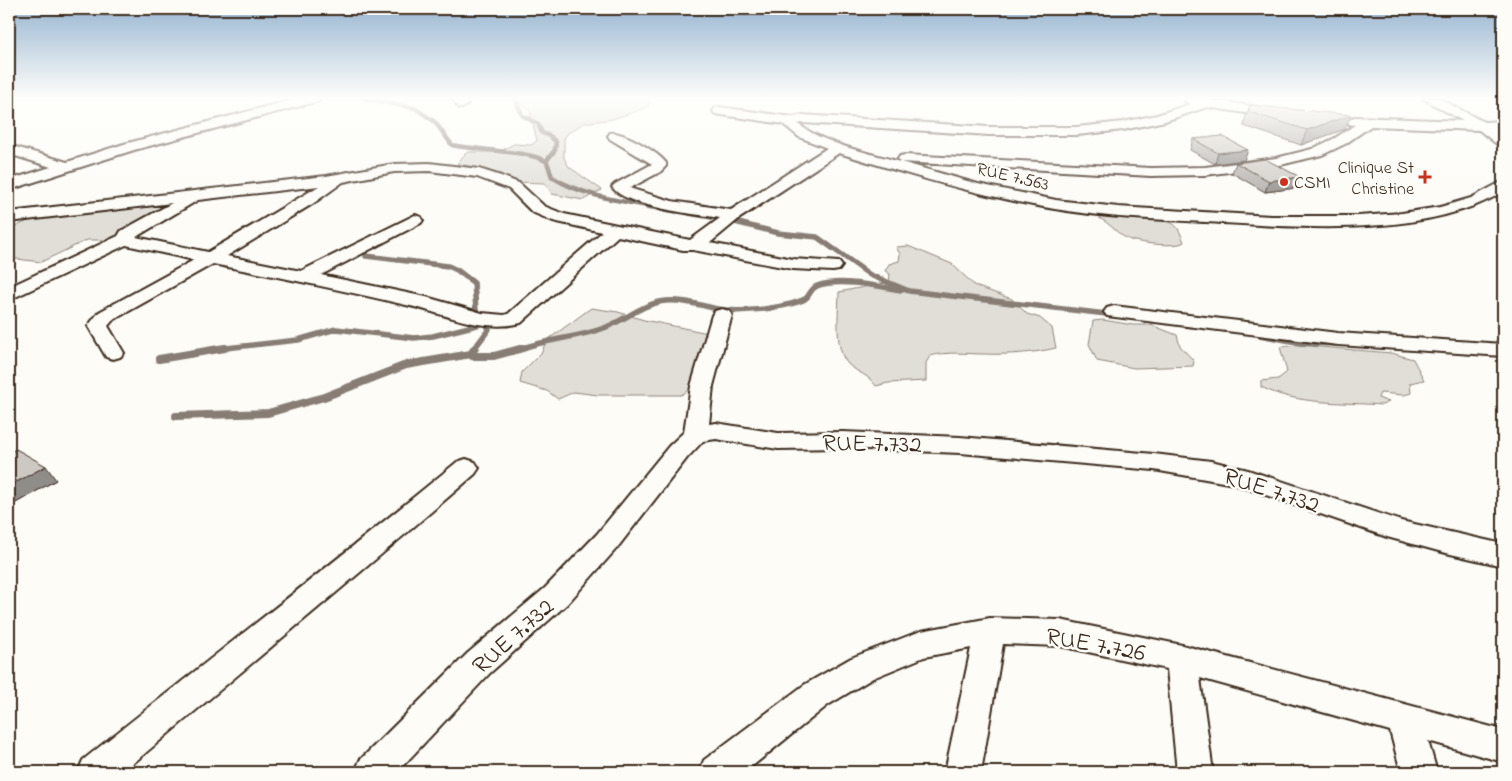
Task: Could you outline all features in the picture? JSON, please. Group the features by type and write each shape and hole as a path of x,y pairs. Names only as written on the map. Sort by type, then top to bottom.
{"street":[{"path":"9,185 66,166 182,134"},
{"name":"RUE 7.563","path":"809,134 837,148 934,177 1034,201 1082,209 1130,213 1240,220 1389,220 1426,215 1468,205 1493,194 1503,186"},
{"path":"866,156 1151,172 1205,171 1276,162 1317,152 1350,134"},
{"path":"614,136 623,142 635,146 659,163 655,170 620,187 625,192 635,197 692,209 727,219"},
{"path":"693,245 703,240 727,219 837,148"},
{"path":"9,149 26,156 66,166"},
{"path":"9,217 341,178 394,168 429,167 479,172 514,186 538,209 559,218 683,245 693,245 793,264 833,266"},
{"path":"113,353 98,326 102,320 286,215 341,178"},
{"path":"9,294 126,239 127,235 199,195"},
{"path":"303,277 415,220"},
{"path":"126,239 211,259 428,303 491,321 505,322 514,319 614,231"},
{"path":"1114,312 1338,339 1503,350"},
{"path":"696,434 702,386 722,315"},
{"name":"RUE 7.732","path":"373,772 479,663 556,596 607,542 678,452 696,434 716,431 778,441 843,440 960,445 1154,462 1211,470 1240,476 1397,530 1446,544 1503,555"},
{"path":"96,772 256,640 337,577 466,468"},
{"path":"962,772 990,631"},
{"name":"RUE 7.726","path":"717,772 816,695 862,668 921,644 990,631 1060,633 1182,659 1503,746"},
{"path":"1182,659 1195,772"},
{"path":"1404,720 1419,772"}],"shaded area":[{"path":"535,134 567,134 564,139 564,158 569,167 602,190 583,200 552,194 545,183 512,182 480,168 457,164 468,152 499,152 514,144 531,145 537,141"},
{"path":"179,202 111,240 87,240 41,262 9,258 9,229 33,219"},
{"path":"1102,215 1148,217 1166,220 1180,231 1184,242 1166,245 1133,241 1121,235 1099,218"},
{"path":"908,246 952,264 975,286 1012,299 1027,314 1040,318 1052,328 1056,348 1012,354 937,354 930,356 926,363 926,381 888,383 876,386 870,379 849,365 844,358 838,330 839,292 889,282 890,274 885,271 889,264 899,261 900,254 896,247"},
{"path":"591,308 618,312 644,320 708,333 702,347 696,381 691,389 681,395 598,395 574,392 558,399 547,391 520,383 522,372 542,352 546,341"},
{"path":"1103,320 1133,325 1151,325 1177,335 1180,346 1194,361 1193,366 1134,368 1097,361 1089,344 1093,321"},
{"path":"1297,345 1391,353 1413,359 1424,380 1410,383 1411,393 1404,395 1380,393 1378,398 1389,402 1382,405 1305,400 1275,393 1261,387 1261,381 1278,379 1287,372 1280,347"}],"building":[{"path":"1222,136 1248,150 1218,153 1193,139"},
{"path":"1265,159 1300,177 1269,181 1236,163"},
{"path":"16,449 46,466 9,486 9,453"}],"waterway":[{"path":"444,134 452,145 517,153 540,158 547,162 552,177 576,189 601,197 654,207"},
{"path":"546,134 556,142 555,150 547,160"},
{"path":"647,206 676,211"},
{"path":"689,213 723,219 778,233 817,237 870,275 909,291 1115,315"},
{"path":"366,256 448,266 457,270 474,283 476,310 485,323"},
{"path":"520,349 604,328 642,308 658,302 681,301 719,309 745,311 795,303 807,298 815,287 826,284 847,283 900,290"},
{"path":"223,348 298,340 336,329 414,338 433,336 485,323"},
{"path":"474,349 489,329 485,323"},
{"path":"1259,335 1302,343 1343,344"},
{"path":"159,359 223,348"},
{"path":"217,349 223,348"},
{"path":"471,354 475,348"},
{"path":"471,354 472,356 494,356 523,348"},
{"path":"176,416 268,413 324,397 406,365 471,354"}],"place":[{"name":"Clinique St Christine","path":"1425,177"},
{"name":"CSMI","path":"1284,182"}]}
